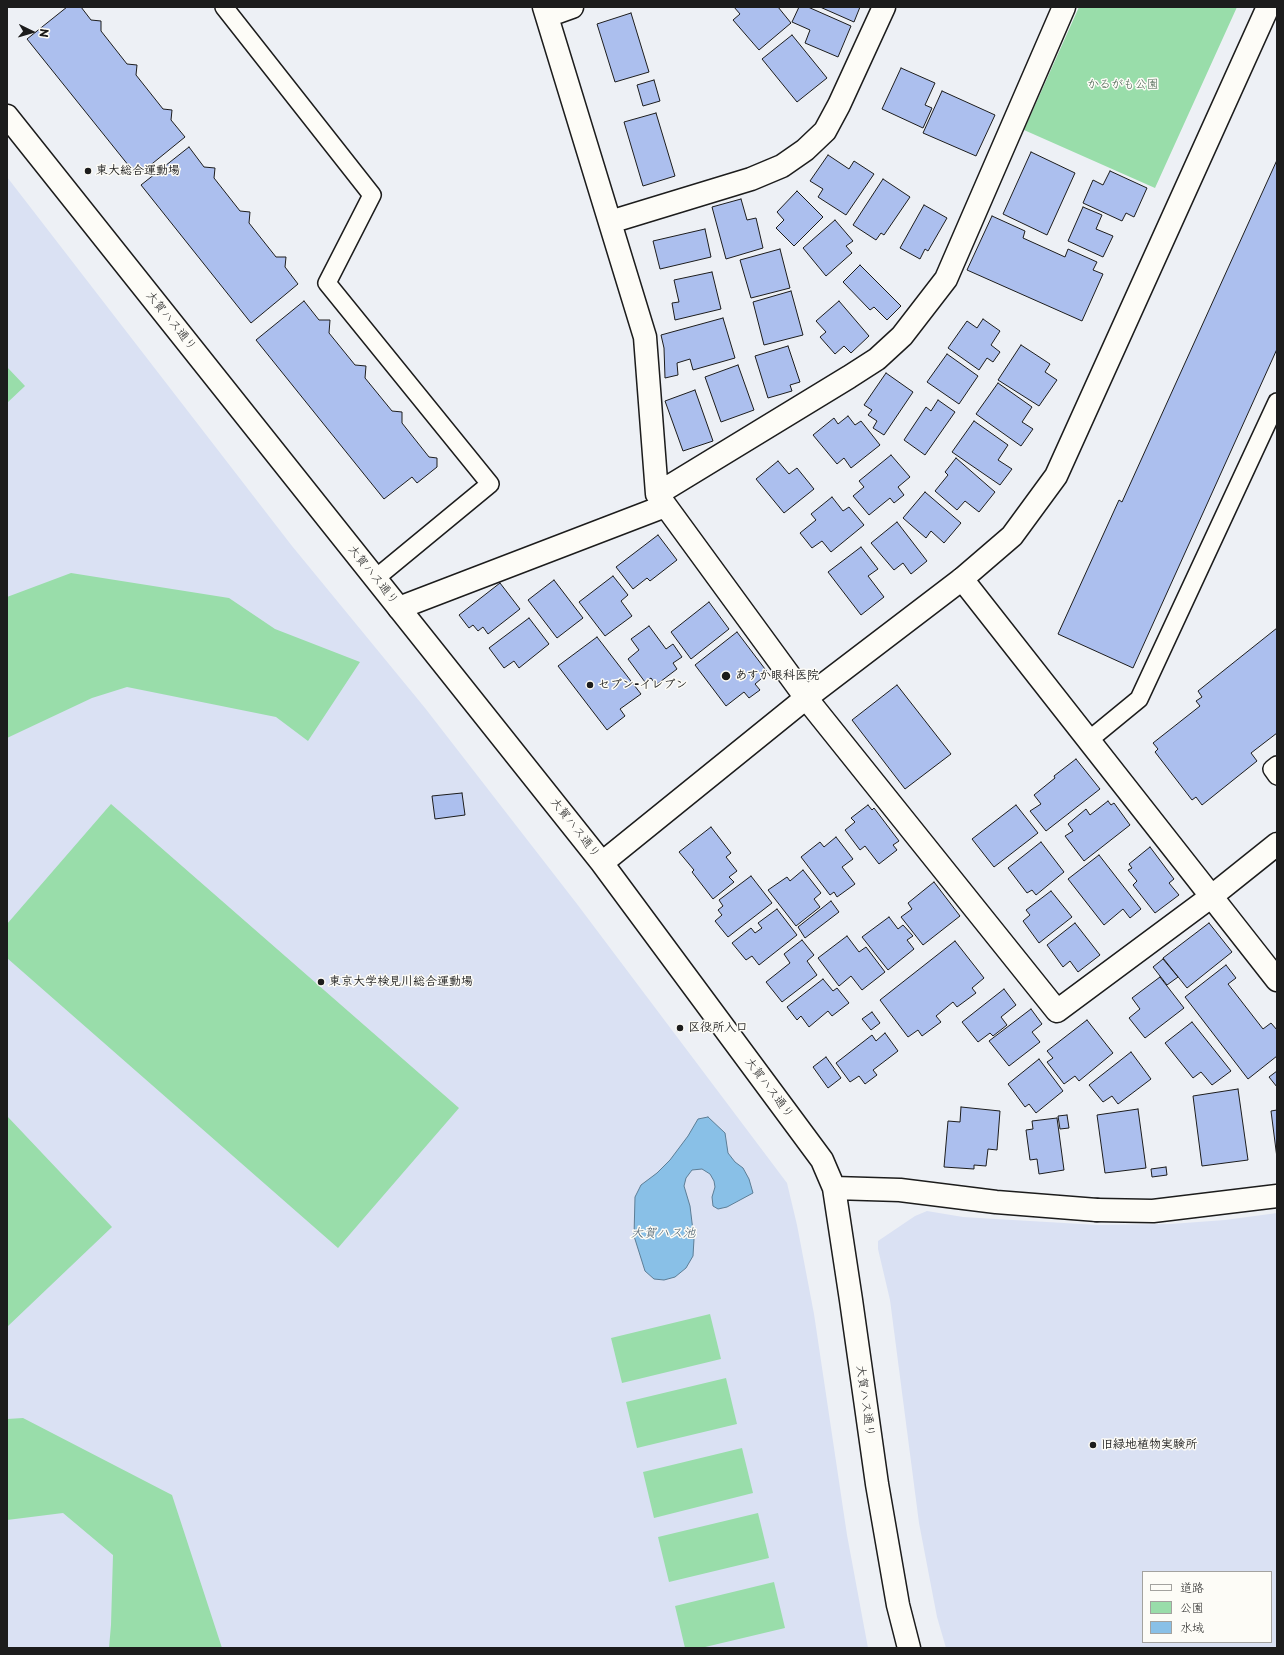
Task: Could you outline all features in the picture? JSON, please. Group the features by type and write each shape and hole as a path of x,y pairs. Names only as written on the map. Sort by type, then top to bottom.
{"street":[{"path":"572,7 546,11 645,337 661,500 806,698 1057,1012 1212,896 1277,844"},
{"path":"610,222 751,179 782,166 805,150 825,131 884,7"},
{"path":"400,608 661,500 877,359 902,336 946,279 1064,7"},
{"path":"602,863 806,698 962,579 1012,536 1056,476 1268,7"},
{"name":"大賀ハス通り","path":"7,116 602,863 822,1160 834,1188 852,1300 876,1484 898,1605 909,1648"},
{"path":"962,579 1277,980"},
{"path":"834,1188 900,1190 996,1202 1097,1210 1153,1210 1277,1196"}],"lane":[{"path":"224,7 372,195 327,283 490,484 376,578"},
{"path":"1089,740 1139,699 1277,402"},
{"path":"1277,765 1272,769 1277,776"}],"shaded area":[{"name":"東京大学検見川総合運動場","path":"7,177 292,546 425,708 577,904 787,1183 797,1225 814,1314 847,1535 868,1648 7,1648"},
{"name":"旧緑地植物実験所","path":"927,1211 963,1217 1098,1225 1171,1224 1225,1220 1277,1213 1277,1648 946,1648 937,1617 919,1523 890,1300 878,1249 878,1241 915,1216"}],"green space":[{"name":"かるがも公園","path":"1079,7 1237,7 1155,188 1024,130"},
{"path":"7,367 25,386 7,403"},
{"path":"71,573 229,598 275,629 360,662 308,741 276,717 127,687 92,698 7,738 7,597"},
{"path":"111,804 459,1108 338,1248 7,958 7,924"},
{"path":"7,1116 112,1227 7,1327"},
{"path":"710,1314 721,1359 622,1383 611,1338"},
{"path":"726,1378 737,1424 637,1448 626,1402"},
{"path":"23,1418 172,1495 222,1648 109,1648 113,1555 63,1513 7,1520 7,1419"},
{"path":"742,1448 753,1493 654,1518 643,1472"},
{"path":"758,1513 769,1558 669,1582 658,1537"},
{"path":"774,1582 785,1628 701,1648 685,1648 675,1606"}],"water":[{"name":"大賀ハス池","path":"708,1117 725,1133 728,1153 735,1162 743,1168 749,1179 753,1193 727,1207 718,1209 713,1206 712,1197 715,1187 714,1181 710,1174 702,1169 692,1170 686,1178 684,1186 690,1206 694,1239 693,1256 686,1268 675,1277 664,1280 654,1279 645,1271 634,1236 635,1197 641,1185 657,1173 670,1160 688,1136 698,1119"}],"building":[{"path":"67,7 81,7 91,20 101,21 101,31 127,64 137,65 136,75 163,109 172,110 171,120 185,137 137,176 27,39"},
{"path":"734,7 778,7 791,23 759,50 733,20 740,14"},
{"path":"799,7 808,7 851,26 838,57 805,43 810,30 792,22"},
{"path":"820,7 860,7 854,22"},
{"path":"631,13 649,72 615,82 597,24"},
{"path":"792,35 827,78 797,102 762,59"},
{"path":"901,68 935,83 925,105 932,108 923,128 882,109"},
{"path":"654,80 660,101 643,106 637,85"},
{"path":"942,91 995,115 976,156 923,133"},
{"path":"656,113 675,176 643,186 624,122"},
{"path":"189,147 204,167 215,168 214,178 240,211 250,212 249,223 276,257 286,257 285,267 298,284 251,323 141,185"},
{"path":"1031,152 1075,173 1047,235 1003,214"},
{"path":"828,155 849,169 854,161 874,174 846,215 818,197 823,189 810,181"},
{"path":"1277,160 1277,349 1133,668 1058,634 1119,500 1122,502"},
{"path":"1110,171 1147,188 1134,217 1126,213 1122,221 1083,203 1093,180 1103,185"},
{"path":"883,179 910,197 884,235 881,233 876,240 853,225"},
{"path":"797,191 823,217 794,246 776,228 784,220 777,212"},
{"path":"741,199 747,220 756,218 763,248 726,259 712,207"},
{"path":"924,205 947,218 928,251 925,249 920,259 900,248"},
{"path":"1083,207 1102,215 1096,229 1113,236 1103,257 1068,241"},
{"path":"992,216 1025,231 1023,238 1065,257 1068,249 1097,262 1093,270 1103,274 1082,321 967,270"},
{"path":"835,220 853,241 846,246 852,253 826,276 803,248"},
{"path":"705,229 711,257 660,269 653,241"},
{"path":"780,249 790,288 751,298 740,260"},
{"path":"860,265 901,306 887,320 874,307 870,310 843,282"},
{"path":"712,272 721,309 675,320 672,303 679,302 674,280"},
{"path":"791,291 803,335 764,345 753,302"},
{"path":"304,301 319,320 330,320 329,333 355,365 366,366 365,378 392,411 402,412 402,423 429,457 437,458 437,467 417,483 412,477 384,499 256,340"},
{"path":"839,301 869,336 851,353 844,346 835,354 820,337 826,332 816,321"},
{"path":"723,318 735,358 693,370 690,359 677,363 678,375 665,378 664,348 661,335"},
{"path":"983,319 1000,331 991,345 1000,352 993,362 987,358 979,370 948,348 967,321 977,328"},
{"path":"1021,345 1050,364 1045,372 1057,380 1039,406 998,380"},
{"path":"788,346 800,382 790,385 792,391 768,398 755,356"},
{"path":"947,354 978,376 959,404 927,382"},
{"path":"738,365 754,410 721,422 705,377"},
{"path":"886,373 913,392 884,435 873,428 877,421 868,415 872,410 864,405"},
{"path":"998,383 1032,407 1022,422 1033,429 1021,446 976,414"},
{"path":"695,390 713,441 683,451 665,401"},
{"path":"938,400 955,412 925,455 904,440 926,407 931,411"},
{"path":"848,416 855,425 861,421 880,445 851,468 844,458 837,464 813,435 834,418 838,424"},
{"path":"974,421 1008,445 998,460 1012,469 1000,485 952,452"},
{"path":"891,455 910,477 898,487 904,495 894,503 890,498 869,515 853,496 864,487 859,481"},
{"path":"956,458 995,492 979,512 965,501 957,510 935,491 948,475 945,472"},
{"path":"778,461 789,474 797,468 814,489 784,513 756,479"},
{"path":"925,492 961,523 944,543 931,531 926,538 903,518"},
{"path":"832,497 843,511 849,507 864,525 831,552 822,541 812,548 800,533 816,520 811,514"},
{"path":"897,522 927,561 911,574 903,563 894,570 871,543"},
{"path":"658,535 677,560 650,581 647,578 633,589 616,567"},
{"path":"861,547 878,569 868,576 884,597 861,615 828,572"},
{"path":"613,576 628,595 621,601 632,616 605,636 579,602"},
{"path":"554,580 583,618 557,638 528,600"},
{"path":"500,583 520,609 488,634 483,627 478,631 473,625 469,628 459,615"},
{"path":"709,602 729,629 691,659 671,632"},
{"path":"529,618 549,644 519,668 514,661 504,668 489,648"},
{"path":"649,626 666,649 673,644 682,657 673,663 677,669 656,685 651,678 645,682 628,659 639,650 631,639"},
{"path":"1277,628 1277,733 1251,753 1257,761 1202,805 1196,797 1192,800 1155,752 1158,749 1153,743 1200,706 1196,701 1202,697 1198,691"},
{"path":"737,632 768,673 755,684 760,690 749,698 744,692 726,706 695,665"},
{"path":"597,637 641,694 620,709 625,716 607,730 558,666"},
{"path":"897,685 951,754 905,789 852,720"},
{"path":"1076,759 1100,789 1046,831 1030,811 1041,804 1034,795 1055,778 1054,776"},
{"path":"462,793 465,815 435,819 432,796"},
{"path":"1108,801 1111,805 1114,803 1130,825 1084,861 1065,836 1073,831 1068,824 1086,809 1090,815"},
{"path":"868,805 872,810 874,808 899,841 893,845 897,850 879,864 865,846 860,850 845,830 855,822 851,818"},
{"path":"1016,805 1038,833 994,867 972,839"},
{"path":"711,827 731,853 726,857 737,871 729,877 734,882 713,899 692,872 694,870 679,852"},
{"path":"836,837 853,859 842,867 855,884 837,897 834,892 830,895 801,857 820,842 824,847"},
{"path":"1041,842 1064,872 1036,895 1032,890 1027,893 1008,868"},
{"path":"1150,847 1174,879 1169,883 1179,895 1155,913 1133,885 1137,881 1128,870 1132,868 1129,864"},
{"path":"1099,855 1141,909 1130,918 1123,909 1104,925 1068,879"},
{"path":"803,870 821,893 814,899 820,907 796,926 768,890 787,877 790,881"},
{"path":"751,876 772,903 728,937 715,921 722,915 718,910 723,906 719,900"},
{"path":"934,882 960,916 923,945 901,917 912,909 908,903"},
{"path":"1051,891 1072,917 1039,943 1023,921 1030,915 1026,910"},
{"path":"831,901 839,912 805,938 798,927"},
{"path":"777,909 797,935 759,965 752,956 746,960 732,943 751,928 755,933 762,928 758,923"},
{"path":"889,917 898,929 903,925 913,936 907,940 914,949 888,970 862,937"},
{"path":"1075,923 1100,955 1078,972 1070,961 1063,967 1047,945"},
{"path":"1209,923 1232,952 1187,988 1163,958"},
{"path":"847,936 859,952 866,947 885,972 862,990 851,976 839,986 818,958"},
{"path":"802,940 814,955 807,961 817,975 782,1002 766,982 790,963 784,954"},
{"path":"955,941 984,978 972,988 976,993 957,1007 953,1002 936,1016 941,1022 922,1036 918,1030 908,1037 880,1000"},
{"path":"1163,959 1178,977 1167,985 1153,967"},
{"path":"1226,965 1236,978 1228,984 1263,1029 1271,1023 1277,1030 1277,1056 1248,1079 1185,997"},
{"path":"1160,977 1184,1008 1145,1038 1129,1018 1140,1009 1132,998"},
{"path":"823,979 833,991 837,988 849,1003 832,1016 828,1011 809,1027 801,1016 797,1020 787,1007"},
{"path":"1004,989 1016,1005 1001,1017 1007,1025 993,1036 990,1033 978,1042 962,1022"},
{"path":"1031,1009 1042,1024 1032,1032 1040,1042 1009,1066 989,1041"},
{"path":"872,1012 880,1023 871,1030 862,1019"},
{"path":"1087,1020 1113,1053 1079,1081 1075,1076 1064,1084 1047,1062 1053,1058 1047,1051"},
{"path":"1192,1022 1231,1071 1212,1085 1201,1072 1193,1078 1165,1043"},
{"path":"885,1033 898,1051 873,1070 877,1075 865,1084 859,1076 850,1082 836,1063 872,1035 876,1041"},
{"path":"1131,1052 1151,1079 1118,1104 1112,1096 1103,1102 1089,1085"},
{"path":"826,1057 841,1078 828,1088 813,1067"},
{"path":"1039,1059 1063,1091 1036,1113 1029,1104 1025,1107 1008,1084"},
{"path":"1277,1071 1277,1087 1269,1077"},
{"path":"1238,1089 1248,1160 1202,1166 1193,1096"},
{"path":"961,1107 1000,1111 997,1150 988,1149 986,1166 974,1165 974,1169 944,1167 948,1121 960,1122"},
{"path":"1138,1109 1146,1168 1105,1173 1097,1115"},
{"path":"1277,1110 1277,1158 1271,1111"},
{"path":"1067,1115 1069,1128 1060,1129 1058,1116"},
{"path":"1057,1118 1064,1170 1039,1174 1037,1159 1030,1160 1026,1130 1033,1129 1032,1121"},
{"path":"1166,1167 1167,1175 1152,1177 1151,1169"}],"place":[{"name":"東大総合運動場","path":"88,171"},
{"name":"あすか眼科医院","path":"726,676"},
{"name":"セブン-イレブン","path":"590,685"},
{"name":"東京大学検見川総合運動場","path":"321,982"},
{"name":"区役所入口","path":"680,1028"},
{"name":"旧緑地植物実験所","path":"1093,1445"}]}
